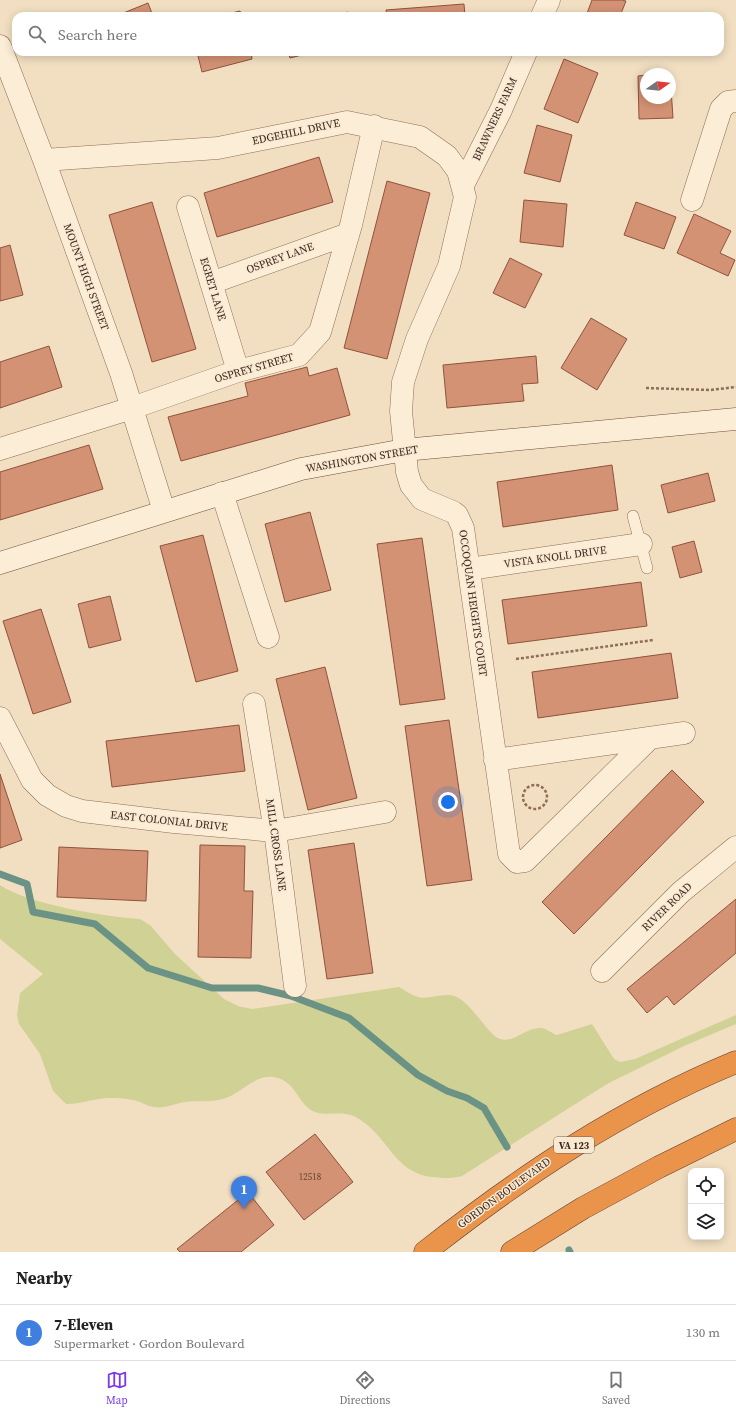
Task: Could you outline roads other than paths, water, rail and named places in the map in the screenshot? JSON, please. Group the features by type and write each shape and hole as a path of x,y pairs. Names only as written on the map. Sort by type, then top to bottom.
{"highway":[{"name":"GORDON BOULEVARD","path":"425,1252 483,1206 557,1156 629,1112 703,1075 736,1062"},
{"path":"512,1252 583,1208 659,1167 736,1129"}],"street":[{"path":"544,12 549,0"},
{"name":"MOUNT HIGH STREET","path":"0,46 44,160 132,408 164,511"},
{"name":"BRAWNERS FARM","path":"463,186 501,110 524,56"},
{"path":"692,200 721,109 728,102 736,101"},
{"name":"EDGEHILL DRIVE","path":"44,160 218,148 347,122 374,126 420,137 447,156 458,171 465,197 449,266 417,339 403,382 401,412 404,450"},
{"name":"OSPREY STREET","path":"0,449 132,408 238,371 299,355 320,332 348,234 374,126"},
{"name":"EGRET LANE","path":"188,207 238,371"},
{"name":"OSPREY LANE","path":"211,283 348,234"},
{"name":"WASHINGTON STREET","path":"0,563 301,469 404,450 736,419"},
{"name":"OCCOQUAN HEIGHTS COURT","path":"404,450 408,478 418,495 426,501 453,512 460,520 463,528 509,854 516,862 525,862 650,738"},
{"path":"222,493 268,637"},
{"name":"VISTA KNOLL DRIVE","path":"469,569 641,544"},
{"name":"MILL CROSS LANE","path":"254,704 274,832 295,986"},
{"name":"EAST COLONIAL DRIVE","path":"0,718 32,780 47,795 66,806 82,811 274,832 385,812"},
{"path":"495,760 684,733"},
{"name":"RIVER ROAD","path":"602,971 681,892 736,847"}],"lane":[{"path":"633,516 647,568"}],"waterway":[{"path":"0,874 27,884 33,912 95,924 148,968 212,988 258,988 291,996 349,1018 418,1075 447,1091 467,1098 484,1108 507,1147"}],"place":[{"name":"7-Eleven","path":"244,1209"}]}
